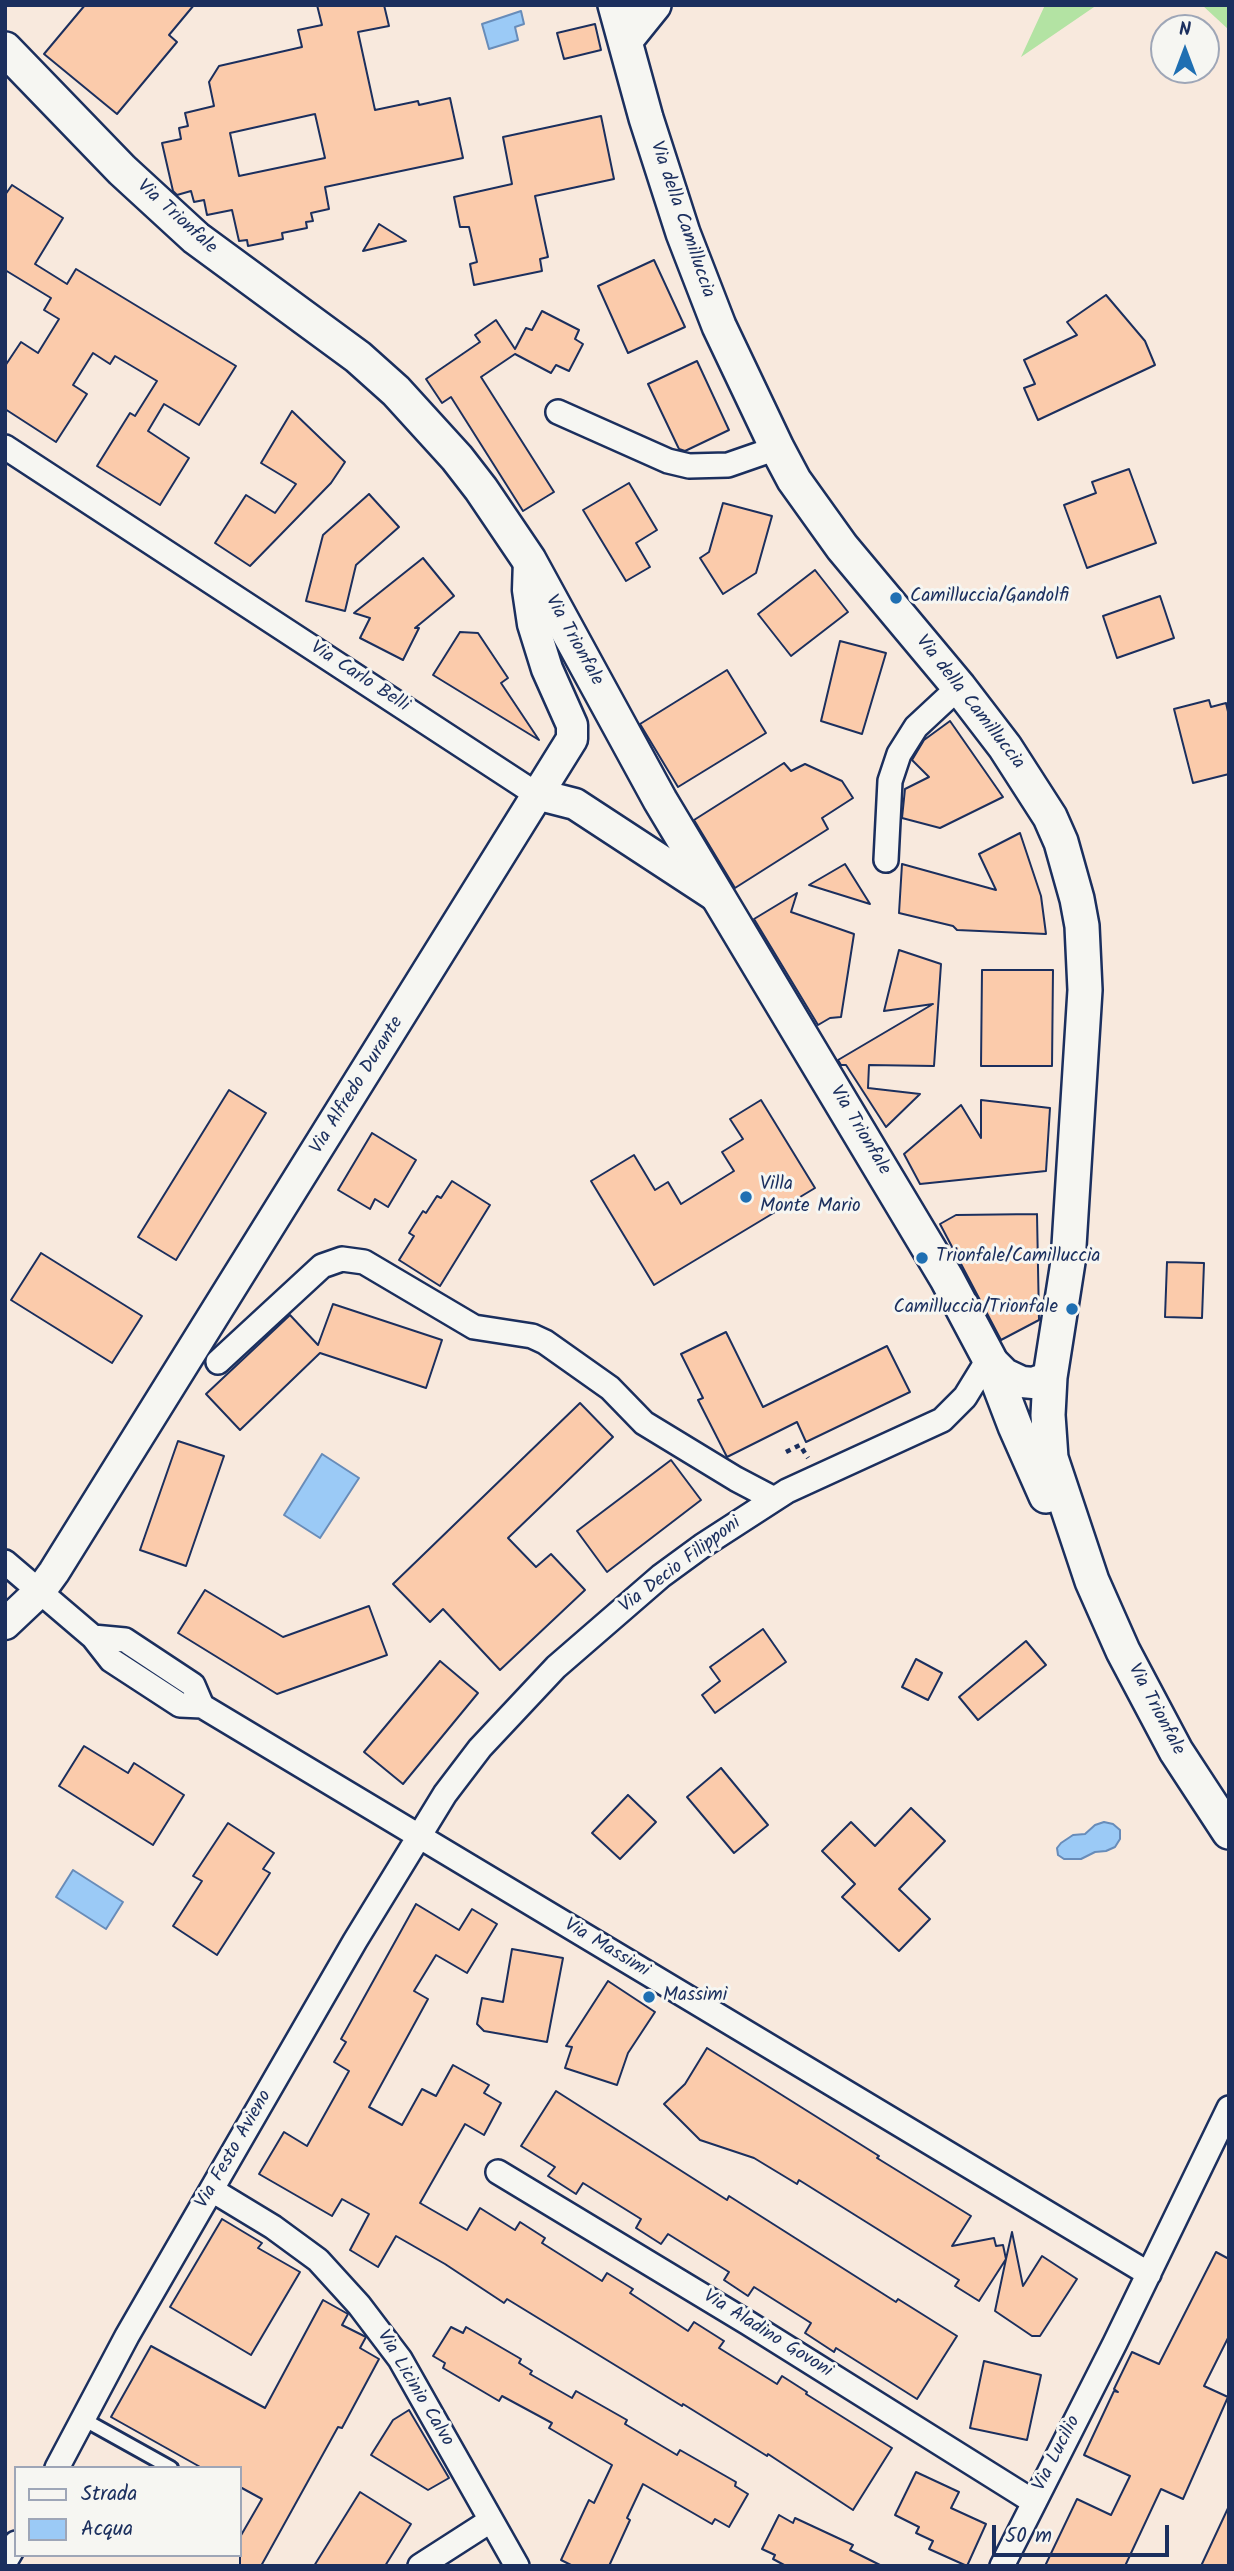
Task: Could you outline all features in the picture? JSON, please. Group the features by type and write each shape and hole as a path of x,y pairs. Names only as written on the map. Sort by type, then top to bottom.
{"main road":[{"name":"Via della Camilluccia","path":"615,5 666,184 691,254 735,362 777,448 805,496 842,547 960,687 1013,757 1050,817 1069,866 1082,926 1085,990 1068,1262 1050,1377"},
{"path":"625,41 654,5"},
{"name":"Via Trionfale","path":"5,49 122,170 196,238 350,351 396,391 473,478 528,559 660,800 947,1279 989,1358 1035,1472 1092,1581"},
{"name":"Via Trionfale","path":"1050,1377 1048,1415 1051,1458 1092,1581 1123,1651 1163,1728 1229,1832"}],"street":[{"path":"558,412 668,461 696,467 737,463 777,448"},
{"name":"Via Carlo Belli","path":"5,447 536,794 575,804 717,897"},
{"name":"Via Alfredo Durante","path":"5,1624 41,1590 311,1162 536,794 570,743 573,734 570,721 547,669 533,624 528,590 528,559"},
{"path":"886,860 890,781 900,754 916,727 960,687"},
{"path":"218,1362 322,1266 342,1259 364,1262 474,1327 532,1336 545,1342 610,1388 644,1423 774,1499"},
{"name":"Via Trionfale","path":"989,1358 1005,1374 1022,1382 1033,1384 1050,1377"},
{"name":"Via Decio Filipponi","path":"420,1837 445,1794 480,1748 556,1667 661,1576 774,1499 830,1470 942,1420 965,1397 989,1358"},
{"name":"Via Massimi","path":"5,1562 93,1637 111,1660 180,1705 202,1706 1149,2274"},
{"name":"Via Festo Avieno","path":"58,2466 127,2336 355,1941 420,1837"},
{"name":"Via Lucilio","path":"1002,2566 1115,2343 1229,2108"},
{"name":"Via Aladino Govoni","path":"498,2172 748,2323 1034,2502"},
{"name":"Via Licinio Calvo","path":"212,2190 297,2244 338,2280 400,2360 517,2566"},
{"path":"420,2566 490,2521"},
{"path":"5,2562 14,2546"}],"lane":[{"path":"83,2419 167,2466"}],"path":[{"path":"786,1452 800,1445 810,1461"}],"green space":[{"path":"1045,5 1097,5 1021,57"},
{"path":"1202,5 1229,5 1229,30 1220,22 1220,14 1212,14"}],"water":[{"path":"521,11 524,24 515,27 518,40 489,49 482,24"},
{"path":"322,1454 359,1478 320,1538 284,1515"},
{"path":"1104,1822 1113,1824 1120,1830 1120,1839 1115,1847 1081,1859 1064,1859 1058,1855 1057,1848 1061,1843 1073,1835 1085,1834 1095,1825"},
{"path":"73,1870 123,1902 106,1929 56,1897"}],"building":[{"path":"85,5 194,5 169,35 177,42 117,114 44,54"},
{"path":"317,5 384,5 389,26 358,32 375,110 450,98 463,158 325,187 329,209 311,213 313,221 306,222 307,228 282,233 283,239 248,246 247,240 239,241 232,210 207,215 204,200 194,202 191,191 177,195 173,191 162,143 181,139 179,128 188,126 185,113 214,106 209,82 219,66 302,47 298,30 322,25","holes":["315,114 325,158 239,176 230,133"]},
{"path":"595,24 601,50 564,59 557,33"},
{"path":"601,116 614,179 535,196 548,257 540,259 542,271 474,285 470,264 477,262 469,227 460,227 454,197 512,184 503,137"},
{"path":"12,185 63,218 35,264 67,284 76,269 236,366 199,425 164,404 148,431 189,458 160,505 97,466 130,413 135,416 157,381 115,356 110,364 93,353 73,385 87,394 56,442 5,409 5,366 21,342 38,353 59,319 44,310 51,298 5,270 5,195"},
{"path":"379,224 406,241 363,251"},
{"path":"654,260 685,327 628,353 598,286"},
{"path":"1106,295 1145,341 1155,365 1038,420 1024,388 1035,384 1024,360 1077,335 1067,322"},
{"path":"542,311 579,330 575,339 583,344 569,371 556,365 551,373 515,354 481,377 554,492 523,511 451,397 442,403 426,379 480,342 475,335 496,320 515,349 526,328 532,330"},
{"path":"697,361 729,430 685,451 679,449 648,384"},
{"path":"292,411 345,462 331,483 250,566 215,543 246,495 275,513 296,484 261,463"},
{"path":"1129,469 1156,543 1087,568 1064,505 1096,493 1092,482"},
{"path":"629,483 657,530 636,543 650,567 626,581 583,510"},
{"path":"369,494 399,527 356,565 345,611 306,601 323,535"},
{"path":"723,503 772,516 756,573 723,594 700,558 709,552"},
{"path":"423,558 454,596 415,628 419,628 403,660 360,638 370,618 354,613"},
{"path":"815,570 848,612 791,656 758,614"},
{"path":"1160,596 1174,638 1117,658 1103,616"},
{"path":"460,632 478,633 508,678 501,683 539,740 433,675"},
{"path":"840,641 886,653 862,734 821,721"},
{"path":"727,670 766,733 678,787 640,724"},
{"path":"1209,700 1211,707 1226,703 1229,716 1229,774 1193,783 1174,709"},
{"path":"950,721 1003,797 940,828 902,818 905,789 929,777 912,760 924,740"},
{"path":"784,763 791,771 805,764 842,781 853,798 822,818 828,829 735,888 694,820"},
{"path":"1020,833 1041,896 1046,934 957,930 953,926 899,913 902,864 996,890 979,854"},
{"path":"845,864 870,904 809,885"},
{"path":"797,893 791,912 854,934 841,1017 830,1018 818,1025 754,919"},
{"path":"899,950 941,964 934,1066 869,1065 868,1088 920,1094 886,1127 846,1065 841,1065 838,1060 933,1004 884,1011"},
{"path":"982,970 1053,970 1052,1066 981,1066"},
{"path":"229,1090 266,1113 176,1260 138,1237"},
{"name":"Villa Monte Mario","path":"761,1100 815,1188 654,1285 591,1181 634,1155 655,1190 668,1182 681,1204 734,1171 722,1152 743,1139 730,1119"},
{"path":"981,1100 1050,1108 1046,1171 920,1184 904,1154 961,1105 981,1138"},
{"path":"372,1133 416,1160 388,1207 375,1199 370,1209 338,1190"},
{"path":"452,1181 490,1205 440,1286 399,1260 414,1236 409,1233 423,1211 426,1213 437,1196 441,1198"},
{"path":"1037,1214 1039,1320 1001,1340 940,1224 956,1215"},
{"path":"41,1253 142,1316 112,1363 11,1300"},
{"path":"1167,1262 1204,1263 1202,1318 1165,1317"},
{"path":"333,1304 442,1340 426,1388 320,1353 240,1430 206,1394 290,1315 318,1345"},
{"path":"726,1332 763,1407 887,1346 910,1392 806,1442 797,1422 727,1457 698,1400 703,1398 681,1354"},
{"path":"580,1403 613,1437 508,1538 536,1567 551,1554 585,1590 500,1670 443,1609 430,1622 393,1584"},
{"path":"178,1441 224,1456 186,1566 140,1550"},
{"path":"671,1460 701,1500 607,1572 577,1531"},
{"path":"205,1590 283,1637 369,1606 387,1655 277,1694 178,1633"},
{"path":"763,1629 786,1662 715,1713 702,1695 720,1681 710,1667"},
{"path":"1026,1641 1046,1665 978,1720 959,1697"},
{"path":"916,1659 942,1673 928,1700 902,1687"},
{"path":"440,1661 478,1693 403,1784 364,1752"},
{"path":"84,1746 128,1773 134,1763 184,1795 153,1845 59,1786"},
{"path":"721,1768 768,1825 734,1853 687,1797"},
{"path":"628,1795 656,1822 620,1859 592,1833"},
{"path":"911,1808 945,1841 899,1889 930,1919 899,1951 842,1897 855,1884 822,1851 851,1822 875,1846"},
{"path":"228,1823 274,1853 263,1869 270,1873 217,1955 173,1926 202,1881 193,1876"},
{"path":"416,1904 459,1930 472,1909 497,1924 467,1973 436,1955 414,1991 428,1999 369,2107 402,2125 422,2089 436,2096 453,2065 489,2085 484,2093 501,2103 484,2135 465,2124 420,2203 467,2230 480,2208 515,2230 520,2222 545,2238 542,2243 602,2281 607,2273 633,2289 630,2293 688,2331 694,2322 724,2341 719,2348 777,2384 782,2376 892,2448 853,2510 768,2454 767,2456 683,2404 682,2406 507,2299 504,2303 396,2236 378,2267 350,2250 369,2214 342,2199 332,2216 259,2174 284,2132 307,2146 349,2071 334,2062 346,2042 341,2039"},
{"path":"512,1949 563,1958 547,2042 484,2031 477,2024 482,1998 503,2002"},
{"path":"608,1981 655,2012 628,2053 617,2085 565,2068 572,2047 566,2046"},
{"path":"707,2048 971,2216 952,2246 994,2238 996,2246 1003,2245 1006,2259 979,2301 955,2286 959,2280 799,2180 797,2184 754,2158 700,2140 664,2104 685,2084"},
{"path":"556,2091 727,2200 729,2196 896,2302 898,2299 957,2336 917,2399 836,2348 834,2352 805,2333 811,2323 754,2287 748,2296 724,2280 729,2272 668,2234 661,2244 636,2228 641,2219 583,2183 576,2194 548,2176 555,2167 521,2146"},
{"path":"222,2219 262,2243 258,2248 300,2272 251,2355 170,2307"},
{"path":"1012,2232 1023,2286 1042,2256 1077,2279 1040,2336 1032,2336 995,2311"},
{"path":"1216,2252 1229,2259 1229,2336 1204,2386 1228,2397 1183,2499 1161,2489 1125,2566 1045,2566 1077,2499 1111,2515 1130,2476 1084,2455 1114,2391 1118,2392 1114,2389 1132,2352 1159,2364"},
{"path":"323,2300 348,2314 342,2325 366,2337 360,2348 379,2359 261,2566 240,2566 242,2534 262,2499 242,2488 242,2466 198,2466 111,2417 151,2346 265,2408"},
{"path":"451,2327 463,2333 466,2327 521,2359 519,2363 532,2371 530,2374 572,2398 576,2391 627,2420 625,2424 677,2455 680,2450 736,2482 735,2486 748,2494 729,2527 715,2519 712,2524 643,2484 609,2566 573,2566 561,2560 589,2500 594,2503 612,2465 549,2428 552,2423 502,2396 499,2401 443,2368 445,2363 433,2356"},
{"path":"984,2361 1041,2375 1027,2440 970,2428"},
{"path":"409,2410 449,2478 428,2490 371,2455 393,2420"},
{"path":"916,2472 959,2492 951,2508 986,2524 967,2566 929,2549 933,2541 916,2533 919,2527 895,2515"},
{"path":"360,2492 411,2524 385,2566 314,2566"},
{"path":"1229,2506 1229,2566 1201,2566"},
{"path":"779,2515 793,2523 795,2518 853,2545 850,2550 882,2566 786,2566 773,2559 775,2555 762,2549"}],"place":[{"name":"Camilluccia/Gandolfi","path":"896,598"},
{"name":"Villa Monte Mario","path":"746,1197"},
{"name":"Trionfale/Camilluccia","path":"922,1258"},
{"name":"Camilluccia/Trionfale","path":"1072,1309"},
{"name":"Massimi","path":"649,1997"}]}
